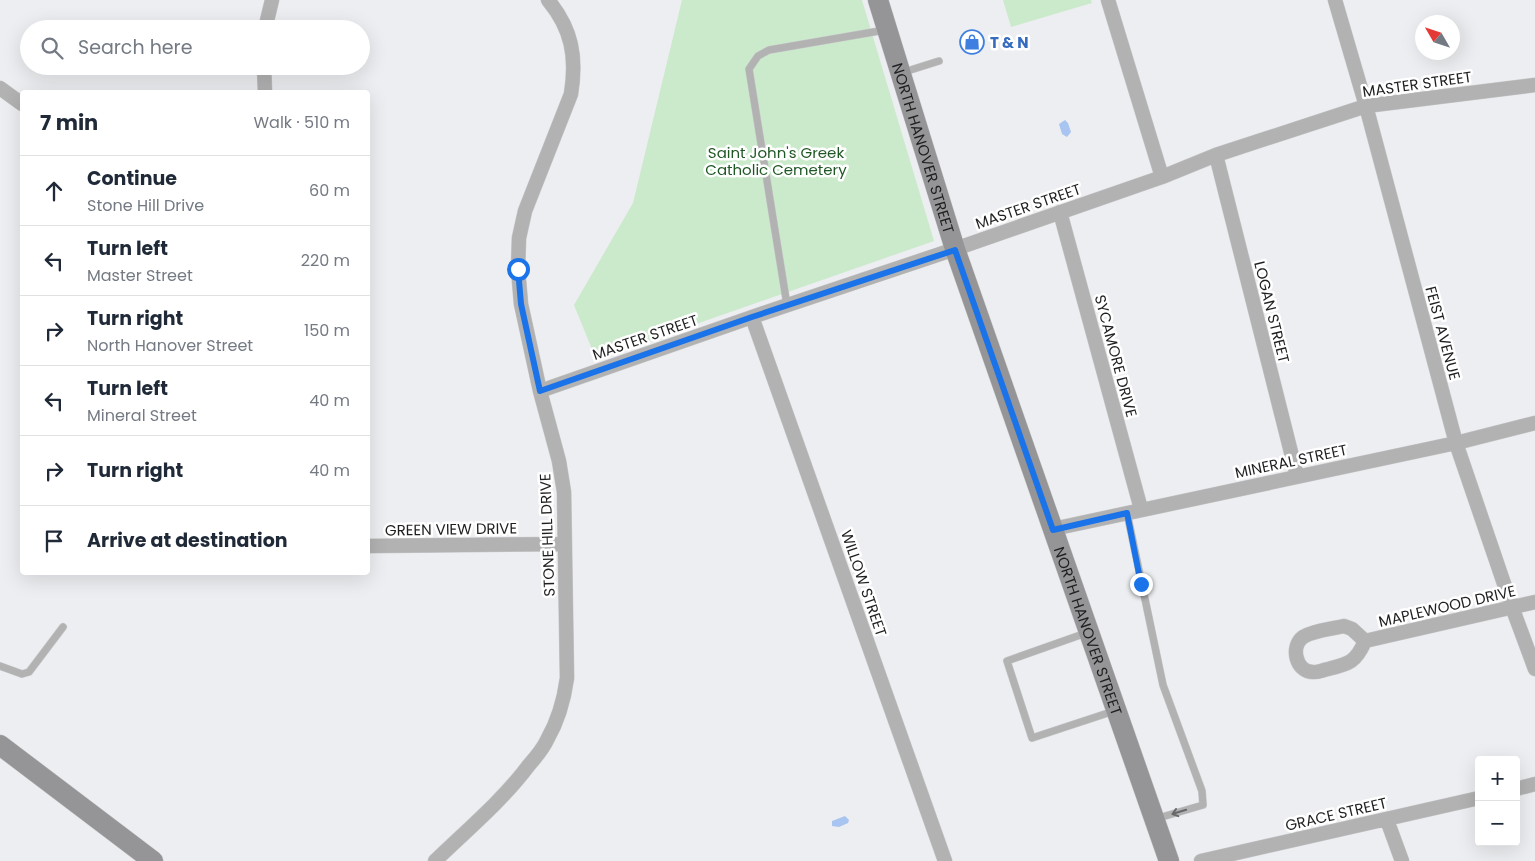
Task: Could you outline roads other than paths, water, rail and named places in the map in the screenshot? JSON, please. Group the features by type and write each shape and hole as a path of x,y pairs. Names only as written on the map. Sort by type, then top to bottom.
{"street":[{"path":"267,20 272,0"},
{"name":"STONE HILL DRIVE","path":"435,861 515,784 547,741 564,700 567,678 564,492 559,461 540,391 521,304 518,269 519,238 525,211 571,94 574,74 573,51 568,34 548,0"},
{"name":"NORTH HANOVER STREET","path":"878,0 955,250 1169,861"},
{"path":"1108,0 1162,177"},
{"name":"FEIST AVENUE","path":"1335,0 1366,106 1456,443 1512,608 1535,669"},
{"path":"264,75 265,90"},
{"name":"MASTER STREET","path":"540,391 787,305 955,250 1162,177 1216,155 1366,106 1535,85"},
{"path":"0,88 20,103"},
{"name":"LOGAN STREET","path":"1216,155 1297,476"},
{"name":"SYCAMORE DRIVE","path":"1060,212 1134,511"},
{"name":"WILLOW STREET","path":"752,317 945,861"},
{"name":"MINERAL STREET","path":"1053,530 1456,443 1535,423"},
{"name":"GREEN VIEW DRIVE","path":"370,546 565,544"},
{"name":"MAPLEWOOD DRIVE","path":"1365,641 1535,602"},
{"name":"MAPLEWOOD DRIVE","path":"1344,626 1352,629 1365,641 1360,655 1353,661 1341,666 1312,672 1304,669 1298,662 1295,653 1301,639 1309,634 1344,626"},
{"path":"0,745 153,861"},
{"path":"1520,788 1535,784"},
{"name":"GRACE STREET","path":"1201,861 1475,799"},
{"path":"1387,820 1402,861"}],"lane":[{"path":"787,305 750,69 758,56 769,50 887,29"},
{"path":"901,73 939,61"},
{"path":"1134,511 1141,584 1163,686 1202,791 1203,804 1154,820"},
{"path":"0,666 22,674 29,672 64,627"},
{"path":"1089,632 1006,662 1032,738 1116,710"}],"water":[{"path":"1065,120 1071,132 1067,137 1062,134 1059,124"},
{"path":"845,816 849,820 848,823 839,827 832,826 832,821"}],"place":[{"name":"T & N","path":"972,42"}],"park label":[{"name":"Saint John's Greek Catholic Cemetery","path":"776,160"}]}
